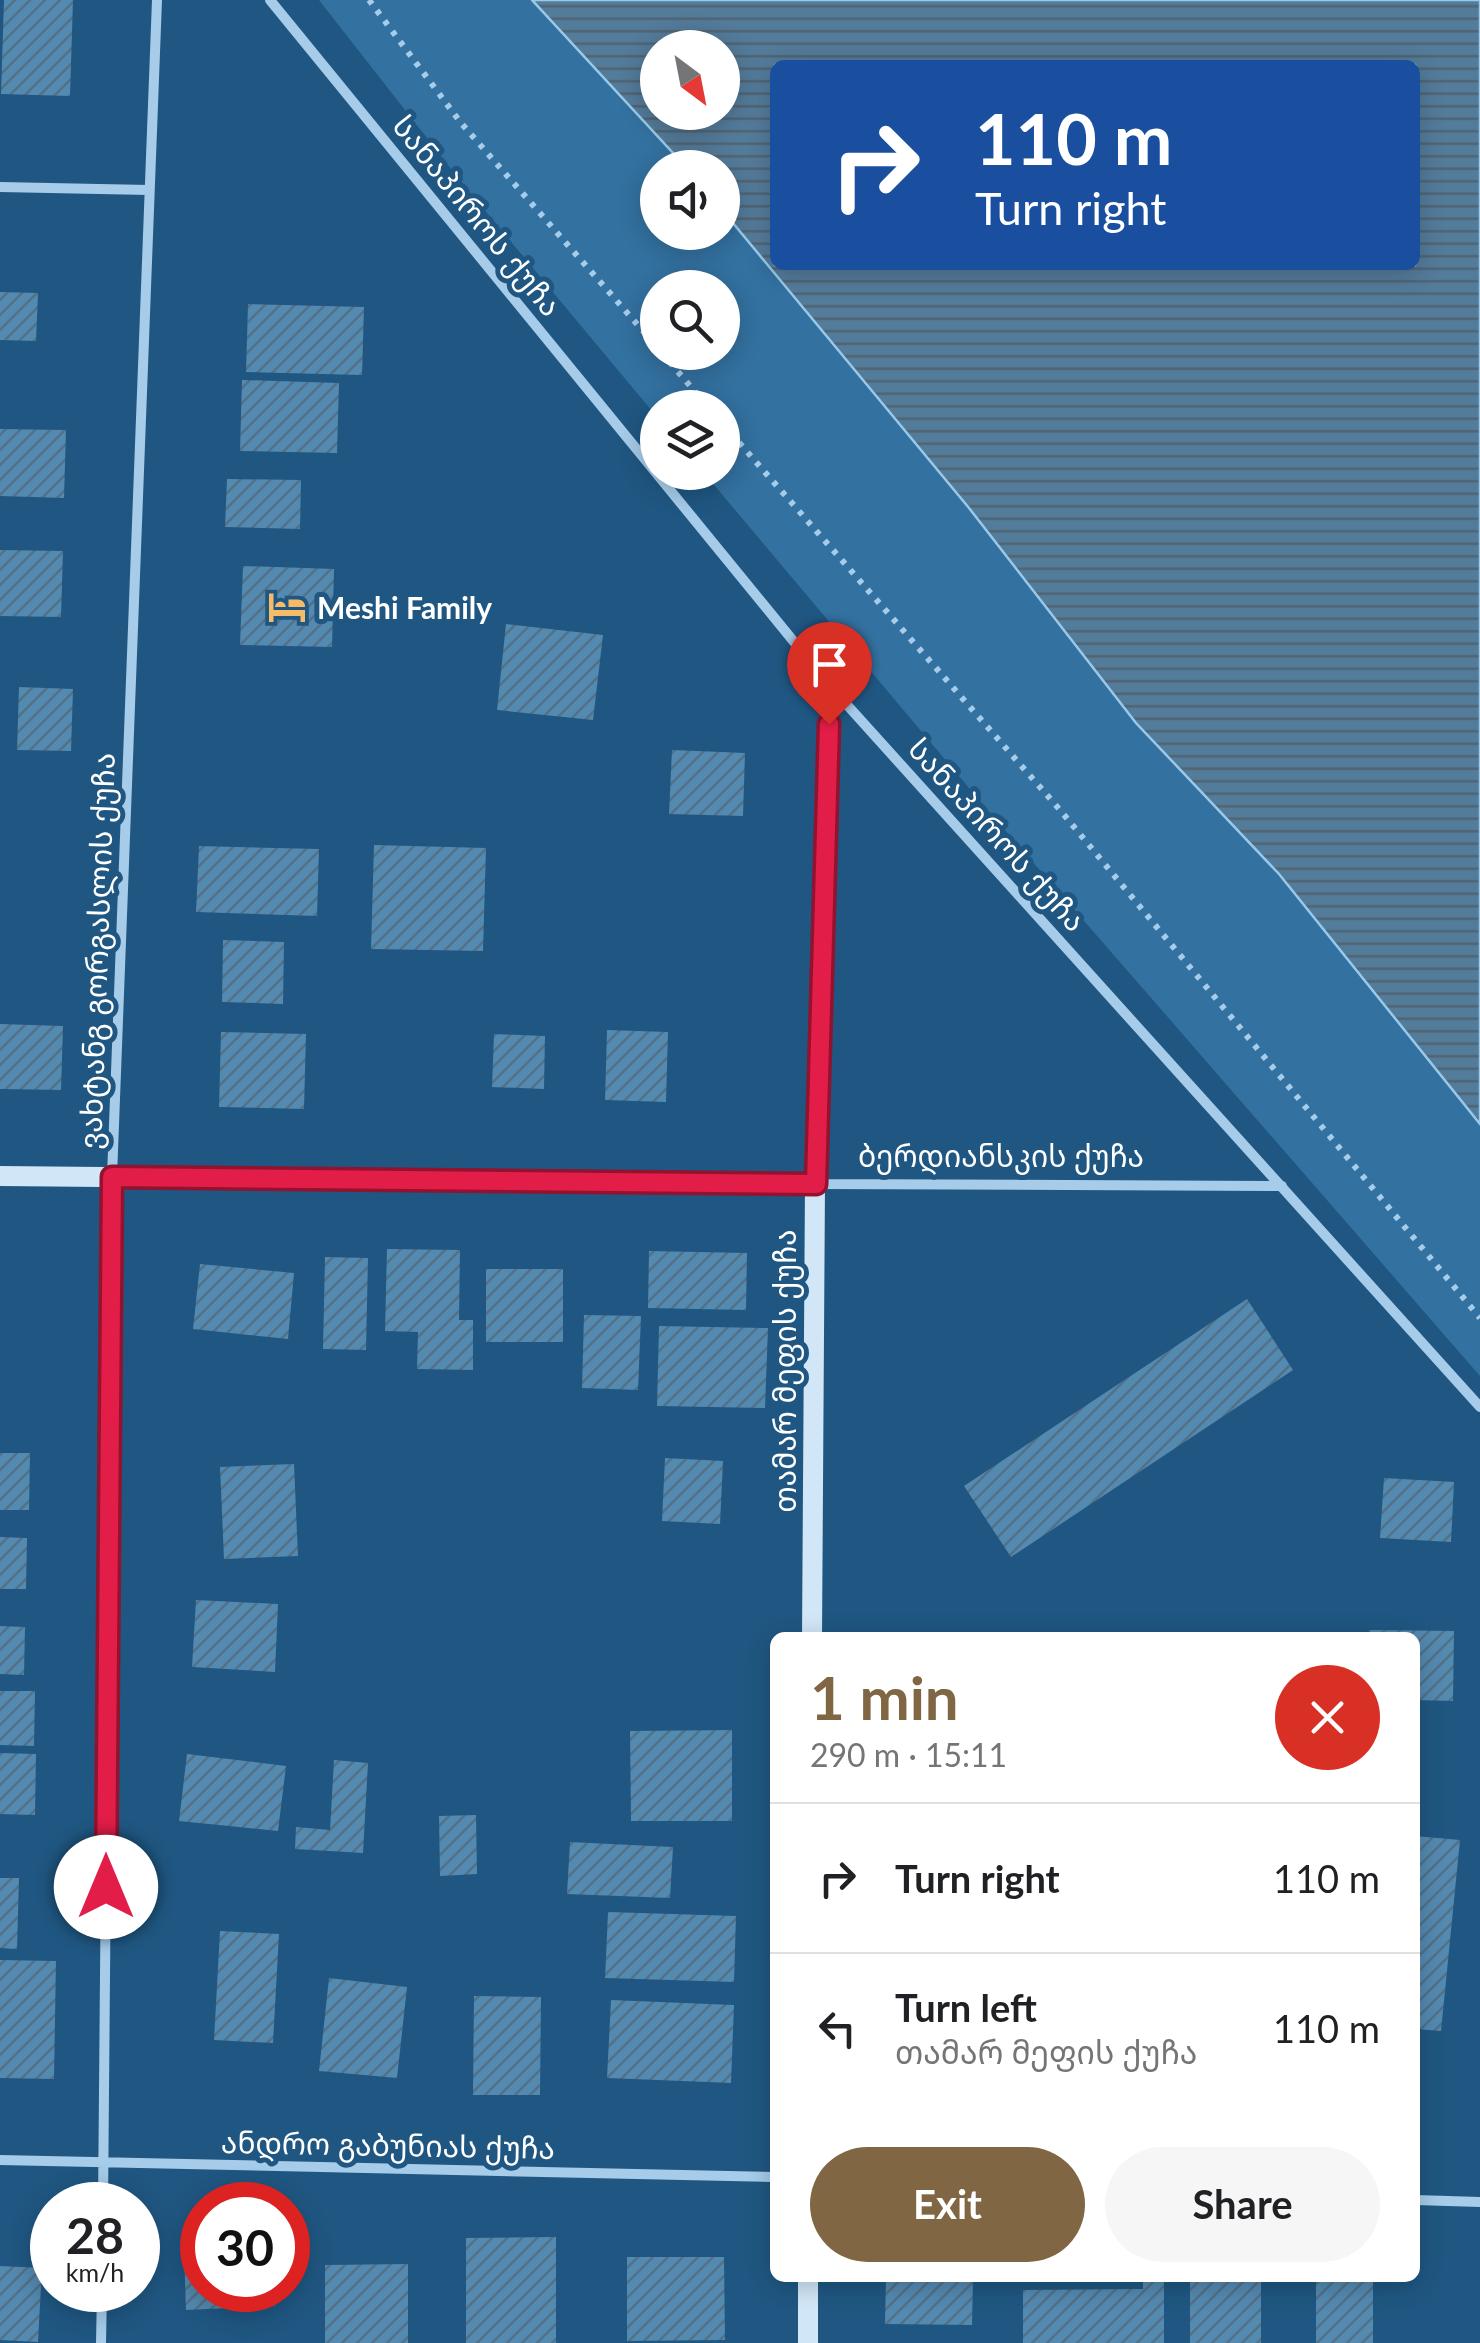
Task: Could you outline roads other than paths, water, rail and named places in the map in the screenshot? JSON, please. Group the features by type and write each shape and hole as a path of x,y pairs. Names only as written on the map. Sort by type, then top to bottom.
{"street":[{"name":"ვახტანგ გორგასლის ქუჩა","path":"104,2182 112,1177 157,0"},
{"name":"სანაპიროს ქუჩა","path":"270,0 830,686 1480,1407"},
{"path":"0,187 150,190"},
{"name":"თამარ მეფის ქუჩა","path":"812,1632 816,1184 830,686"},
{"name":"ბერდიანსკის ქუჩა","path":"0,1176 1282,1186"},
{"name":"ანდრო გაბუნიას ქუჩა","path":"0,2160 770,2177"},
{"path":"1420,2200 1480,2202"},
{"path":"808,2282 808,2343"},
{"path":"102,2312 102,2343"}],"place":[{"name":"Meshi Family","path":"287,607"}]}
